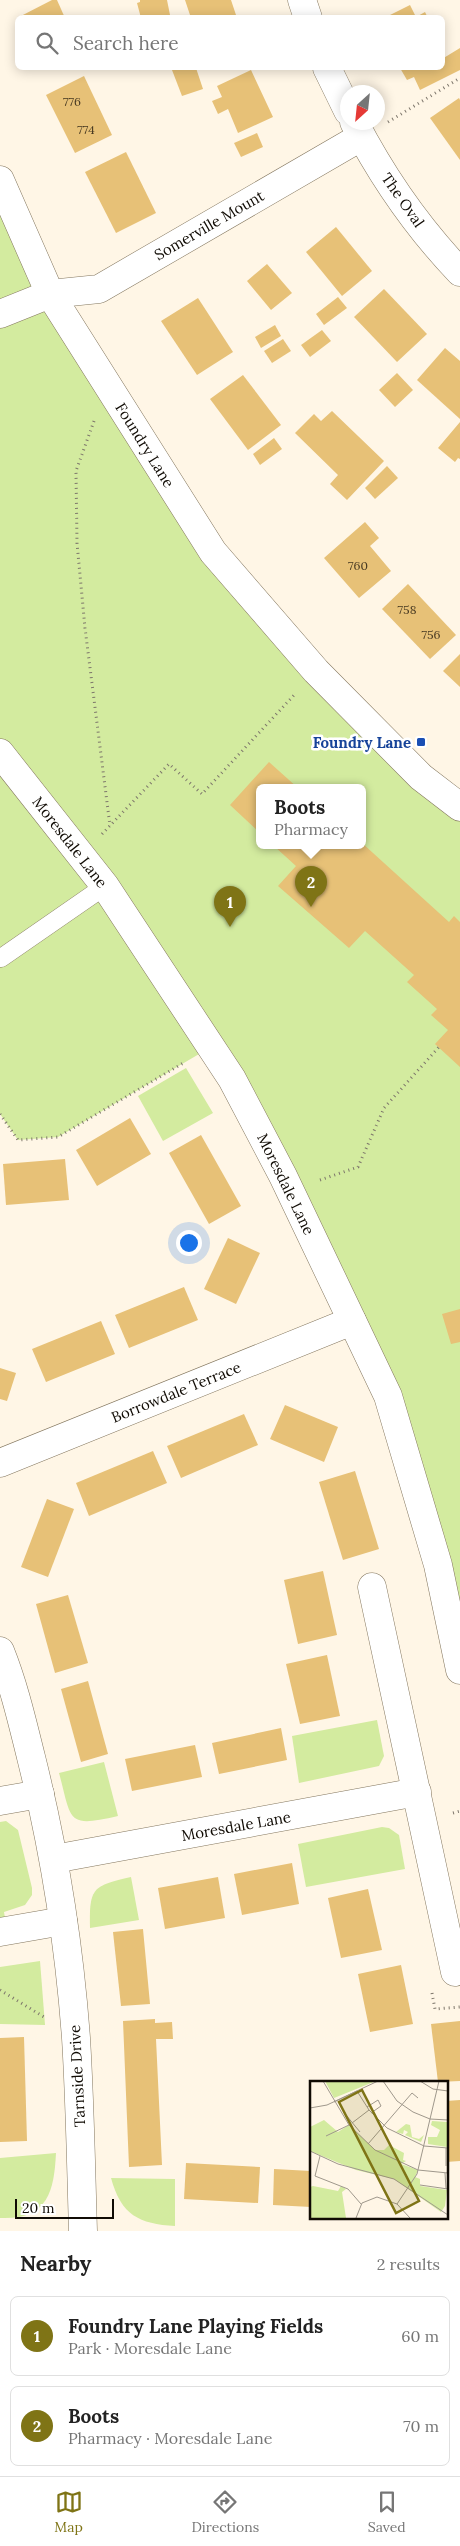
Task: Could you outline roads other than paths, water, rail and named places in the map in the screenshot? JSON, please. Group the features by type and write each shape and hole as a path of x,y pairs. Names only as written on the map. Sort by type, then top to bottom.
{"street":[{"path":"302,0 307,15"},
{"path":"328,70 340,95"},
{"name":"The Oval","path":"358,130 391,185 421,227 460,272"},
{"name":"Somerville Mount","path":"0,314 50,294 100,288 358,130"},
{"name":"Foundry Lane","path":"0,180 50,294 213,552 316,671 421,778 460,807"},
{"name":"Moresdale Lane","path":"0,753 83,855 212,1047 232,1079 290,1190 388,1396 456,1632 460,1670"},
{"name":"Borrowdale Terrace","path":"0,1463 352,1321"},
{"path":"372,1587 455,1972"},
{"name":"Tarnside Drive","path":"0,1651 11,1678 40,1794 54,1859 64,1921 76,2037 83,2231"},
{"name":"Moresdale Lane","path":"54,1859 417,1792"},
{"path":"0,1801 40,1794"},
{"path":"0,1932 64,1921"}],"lane":[{"path":"1,958 105,886"}],"place":[{"name":"Foundry Lane","path":"421,742"},
{"name":"Boots","path":"311,907"},
{"name":"Foundry Lane Playing Fields","path":"230,927"}]}
